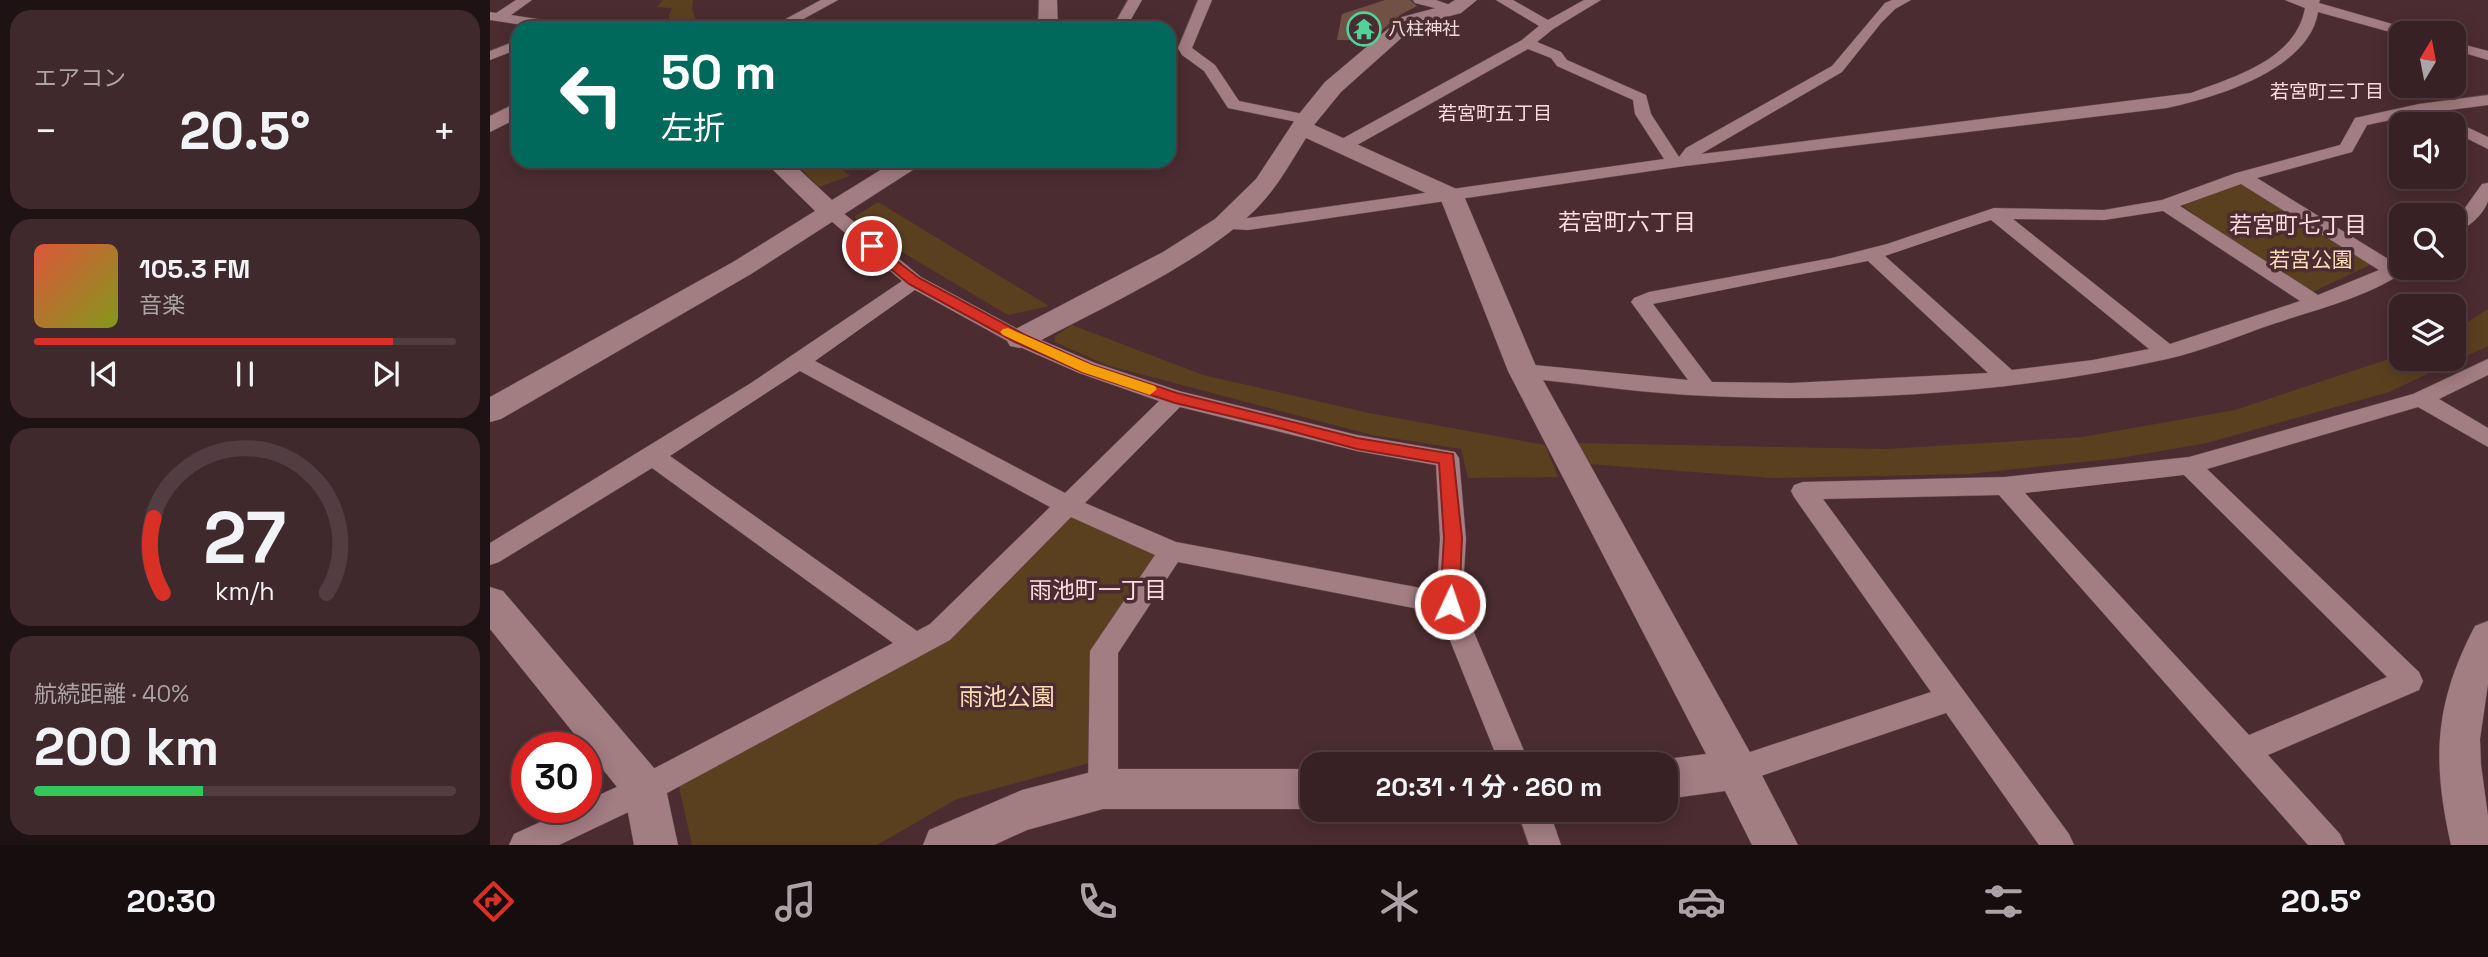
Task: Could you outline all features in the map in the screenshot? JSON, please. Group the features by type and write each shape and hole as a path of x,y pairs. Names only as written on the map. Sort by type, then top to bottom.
{"street":[{"path":"494,17 525,0"},
{"path":"790,21 831,0"},
{"path":"1048,0 1048,21"},
{"path":"1123,21 1135,0"},
{"path":"1205,0 1185,48 1210,68 1234,105 1304,123 1452,196 1523,371 1776,845"},
{"path":"1420,0 1461,4"},
{"path":"1503,0 1548,26"},
{"path":"1344,145 1527,43 1548,26 1594,0"},
{"path":"2292,0 2313,2 2389,27"},
{"path":"1680,162 1692,152 1837,69 1894,2"},
{"path":"1224,224 1248,224 1680,162 2102,112 2195,97 2261,71 2287,51 2309,24 2313,2"},
{"path":"1020,339 1172,258 1224,224 1265,184 1304,123 1333,87 1409,20 1461,4"},
{"path":"494,17 522,21"},
{"path":"1527,43 1640,98 1643,114 1680,162"},
{"path":"490,56 511,47"},
{"path":"2466,50 2488,56"},
{"path":"1706,389 1641,302 1649,298 1833,264 1872,254 1994,213 2104,215 2166,205 2242,177 2346,148 2361,121 2419,109 2488,100"},
{"path":"2419,109 2425,112"},
{"path":"490,125 511,113"},
{"path":"2466,133 2488,144"},
{"path":"784,168 914,281 1020,339 1087,369 1175,398 1357,443 1447,458 1453,538 1450,604 1510,752"},
{"path":"490,411 662,315 900,168"},
{"path":"2242,177 2389,263"},
{"path":"2466,218 2488,188"},
{"path":"2166,205 2315,302"},
{"path":"1994,213 2166,352"},
{"path":"1872,254 2007,378"},
{"path":"1523,371 1706,389 1791,390 1955,384 2093,367 2166,352 2315,302 2389,271"},
{"path":"490,555 654,457 801,363 914,281"},
{"path":"801,363 1067,505 1171,551 1450,604"},
{"path":"2058,845 1803,491 2005,486 2189,466 2421,399 2488,366"},
{"path":"525,845 645,789 940,632 1175,398"},
{"path":"2421,399 2488,439"},
{"path":"654,457 915,644"},
{"path":"2189,466 2409,681 2244,751"},
{"path":"2005,486 2329,845"},
{"path":"1103,789 1104,651 1171,551"},
{"path":"490,602 645,789 656,845"},
{"path":"2473,845 2464,813 2458,726 2473,663 2488,637"},
{"path":"1678,777 1737,770 1952,698"},
{"path":"945,845 1021,811 1103,789 1300,789"},
{"path":"1537,822 1545,845"}],"green space":[{"path":"663,0 693,0 692,9 696,21 669,21 672,8 657,7"},
{"path":"800,168 840,168 850,176 819,187"},
{"name":"若宮公園","path":"2240,183 2372,264 2308,294 2183,206"},
{"path":"878,202 1049,306 1008,315 907,255 854,217"},
{"path":"2488,309 2488,346 2466,356 2466,323"},
{"path":"1072,325 1203,375 1369,413 1545,445 1558,477 1468,478 1461,449 1372,435 1106,365 1055,342 1055,336"},
{"path":"2389,359 2389,371 2434,371 2389,392 2207,443 2120,458 1969,474 1773,478 1589,464 1575,443 1886,449 2082,437 2235,410"},
{"name":"雨池公園","path":"1067,512 1159,554 1094,645 1093,762 957,799 877,845 692,845 675,769 945,638"}],"building":[{"name":"八柱神社","path":"1385,0 1410,0 1417,6 1400,15 1370,40 1337,40 1342,14"}],"slow traffic":[{"path":"1008,332 1087,369 1150,389"}],"place":[{"name":"八柱神社","path":"1364,29"}],"district":[{"name":"若宮町三丁目","path":"2327,91"},
{"name":"若宮町五丁目","path":"1495,113"},
{"name":"若宮町六丁目","path":"1627,222"},
{"name":"若宮町七丁目","path":"2298,225"},
{"name":"雨池町一丁目","path":"1098,590"}],"route":[{"path":"872,246 914,281 1020,339 1087,369 1175,398 1357,443 1447,458 1453,538 1450,604"}]}
